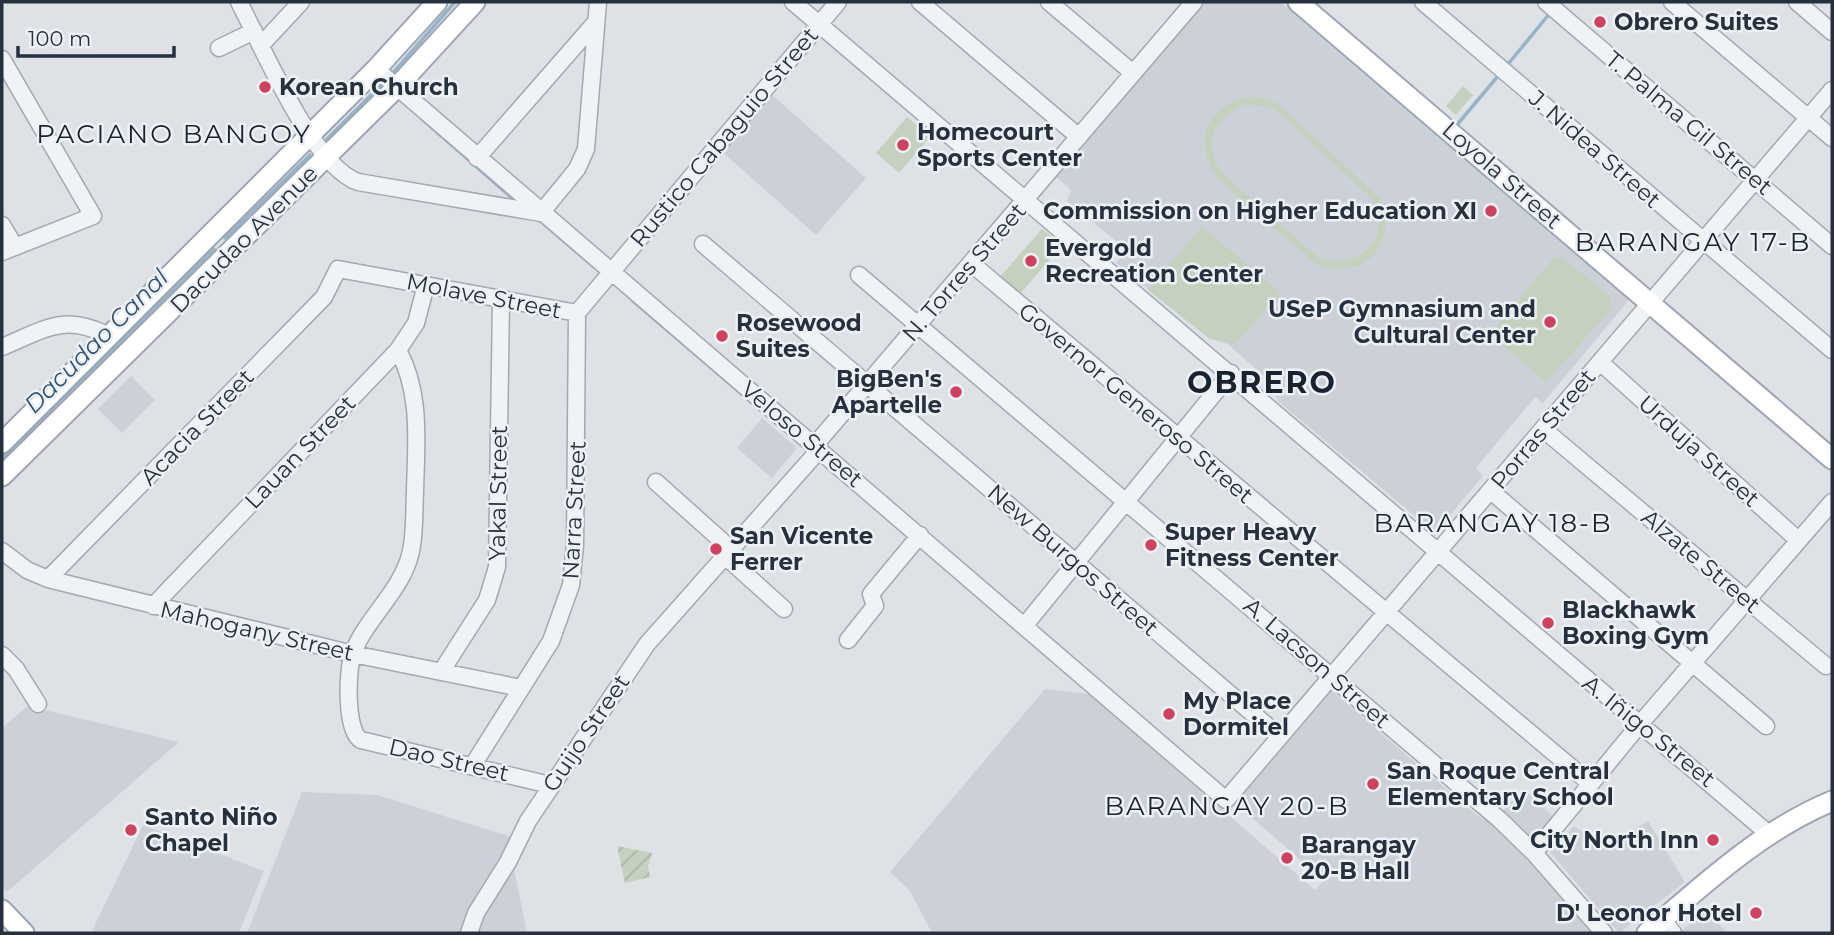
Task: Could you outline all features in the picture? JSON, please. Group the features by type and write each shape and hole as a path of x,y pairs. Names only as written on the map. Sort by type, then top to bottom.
{"main road":[{"name":"Dacudao Avenue","path":"2,443 107,335 376,69 437,2"},
{"name":"Dacudao Avenue","path":"4,477 396,88 475,2"},
{"name":"Loyola Street","path":"1298,2 1832,459"},
{"path":"206,237 225,257"},
{"path":"1647,933 1668,927 1770,835 1832,801"},
{"path":"2,910 24,933"}],"street":[{"path":"239,2 309,135 344,177 358,182 541,213 577,169 586,149 598,2"},
{"path":"219,48 258,38 302,2"},
{"name":"A. Iñigo Street","path":"793,2 1027,198 1437,553 1639,725 1718,788 1770,835"},
{"name":"Rustico Cabaguio Street","path":"612,273 838,2"},
{"path":"920,2 1079,137"},
{"path":"1049,2 1133,73"},
{"name":"J. Nidea Street","path":"1423,2 1703,243 1832,350"},
{"path":"1672,2 1832,138"},
{"path":"1797,2 1832,32"},
{"name":"T. Palma Gil Street","path":"1549,3 1832,246"},
{"name":"N. Torres Street","path":"729,554 868,383 1133,73 1184,5"},
{"path":"477,158 595,23"},
{"path":"2,59 93,216 8,249 2,225"},
{"name":"Veloso Street","path":"376,69 1226,800"},
{"name":"Porras Street","path":"1226,800 1832,90"},
{"name":"New Burgos Street","path":"703,244 1279,736"},
{"name":"Governor Generoso Street","path":"972,264 1591,784"},
{"name":"Molave Street","path":"338,269 577,313 612,273"},
{"name":"Acacia Street","path":"48,579 324,297 338,269"},
{"name":"A. Lacson Street","path":"859,275 1128,500 1534,853 1604,933"},
{"name":"Lauan Street","path":"153,606 398,350 416,323 426,285"},
{"name":"Yakal Street","path":"441,672 486,600 498,567 501,299"},
{"name":"Narra Street","path":"473,765 559,625 574,568 577,313"},
{"path":"2,347 69,323 90,327 107,335"},
{"path":"353,654 394,590 412,550 416,420 412,388 398,350"},
{"name":"Urduja Street","path":"1600,362 1798,540"},
{"path":"1025,625 1231,373"},
{"name":"Alzate Street","path":"1543,429 1826,666"},
{"path":"656,481 784,609"},
{"path":"1491,491 1766,726"},
{"path":"1534,853 1639,725 1832,502"},
{"path":"848,640 875,606 870,594 920,535"},
{"name":"Mahogany Street","path":"2,551 27,570 48,579 353,654 521,688"},
{"name":"Guijo Street","path":"469,933 476,913 551,785 654,635 729,554"},
{"name":"Dao Street","path":"353,654 349,714 351,730 361,740 551,785"},
{"path":"2,655 16,669 38,704"}],"shaded area":[{"path":"1203,2 1280,2 1629,300 1543,403 1535,397 1476,468 1483,476 1435,533 1278,401 1269,381 1228,344 1210,339 1116,263 1127,250 1067,201 1071,190 1053,174"},
{"path":"770,93 866,178 816,235 720,150"},
{"path":"131,376 155,400 122,433 98,409"},
{"path":"762,418 797,448 772,478 737,448"},
{"path":"1045,689 1089,694 1315,890 1324,880 1232,801 1330,689 1474,813 1507,834 1596,933 932,933 910,891 890,872"},
{"path":"28,706 179,742 7,892 2,887 2,728"},
{"path":"1524,789 1553,817 1535,836 1528,835 1503,811"},
{"path":"302,792 377,795 524,841 513,864 527,933 247,933"},
{"path":"1648,821 1685,882 1619,933 1550,852 1574,826 1606,847"},
{"path":"143,825 264,871 239,933 91,933"},
{"path":"1708,911 1727,933 1677,933"}],"green space":[{"path":"1463,86 1473,95 1456,115 1446,106"},
{"path":"1244,97 1261,97 1277,103 1380,198 1385,215 1385,230 1381,244 1364,263 1335,269 1318,266 1218,179 1210,166 1205,141 1212,120 1230,103","holes":["1246,104 1274,108 1374,201 1378,215 1375,240 1358,256 1333,261 1319,258 1222,173 1216,161 1212,141 1219,124 1226,116"]},
{"name":"Homecourt Sports Center","path":"907,117 930,137 899,173 876,153"},
{"path":"1202,226 1281,293 1235,344 1210,339 1148,290"},
{"name":"Evergold Recreation Center","path":"1042,229 1062,245 1020,294 1000,277"},
{"name":"USeP Gymnasium and Cultural Center","path":"1562,257 1610,296 1612,309 1546,382 1490,335 1553,258"},
{"path":"617,846 652,853 648,866 650,877 625,883"}],"waterway":[{"name":"Dacudao Canal","path":"392,74 455,2"},
{"path":"1509,63 1550,13"},
{"path":"1456,126 1498,76"},
{"name":"Dacudao Canal","path":"325,141 383,83"},
{"path":"422,119 519,204"},
{"name":"Dacudao Canal","path":"225,238 310,155"},
{"path":"537,218 594,267"},
{"name":"Dacudao Canal","path":"2,458 214,249"},
{"path":"633,301 784,430"}],"place":[{"name":"Obrero Suites","path":"1600,22"},
{"name":"Korean Church","path":"265,87"},
{"name":"Homecourt Sports Center","path":"903,145"},
{"name":"Commission on Higher Education XI","path":"1491,211"},
{"name":"Evergold Recreation Center","path":"1031,261"},
{"name":"USeP Gymnasium and Cultural Center","path":"1550,322"},
{"name":"Rosewood Suites","path":"722,336"},
{"name":"BigBen's Apartelle","path":"956,392"},
{"name":"Super Heavy Fitness Center","path":"1151,545"},
{"name":"San Vicente Ferrer","path":"716,549"},
{"name":"Blackhawk Boxing Gym","path":"1548,623"},
{"name":"My Place Dormitel","path":"1169,714"},
{"name":"San Roque Central Elementary School","path":"1373,784"},
{"name":"Santo Niño Chapel","path":"131,830"},
{"name":"City North Inn","path":"1713,840"},
{"name":"Barangay 20-B Hall","path":"1287,858"},
{"name":"D' Leonor Hotel","path":"1756,913"}],"district":[{"name":"PACIANO BANGOY","path":"174,134"},
{"name":"BARANGAY 17-B","path":"1693,242"},
{"name":"OBRERO","path":"1262,382"},
{"name":"BARANGAY 18-B","path":"1493,523"},
{"name":"BARANGAY 20-B","path":"1227,806"}]}
